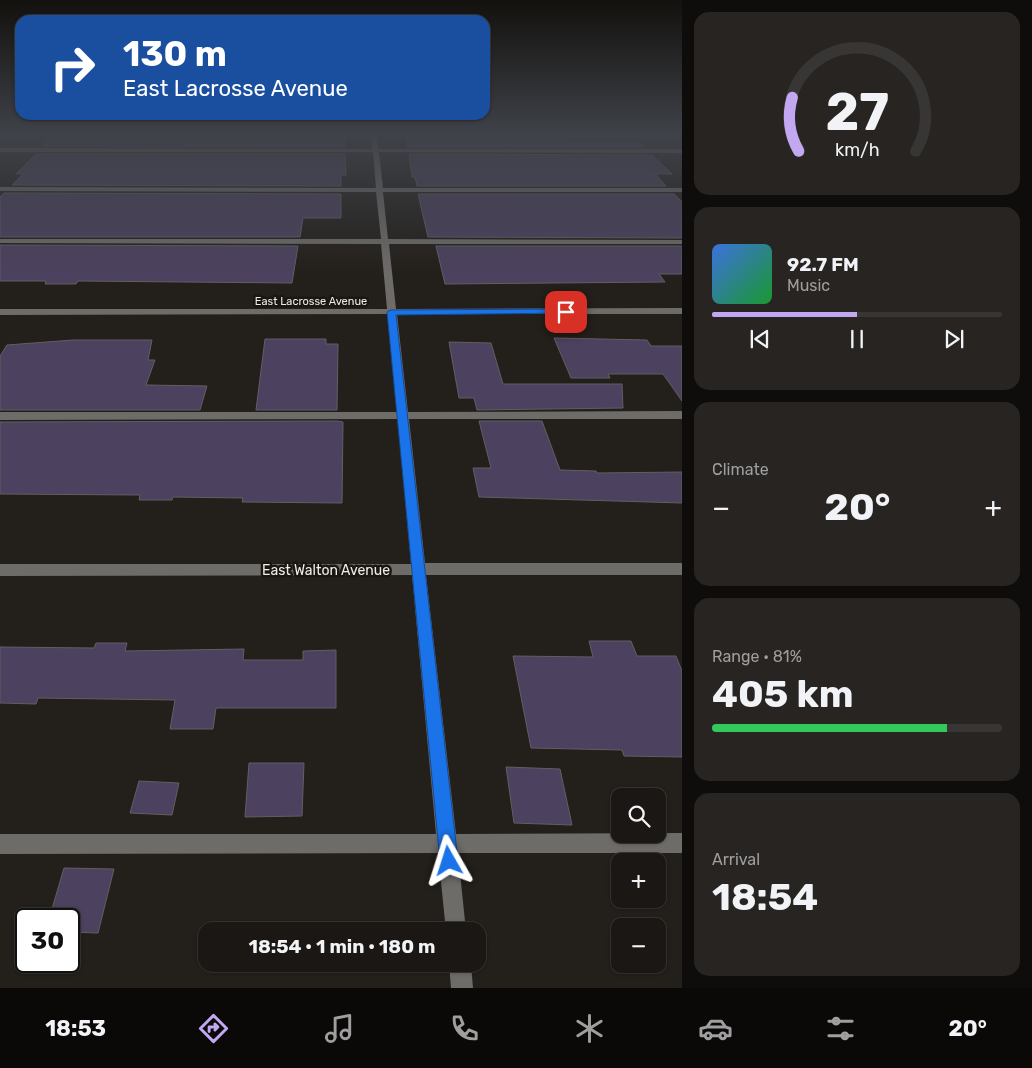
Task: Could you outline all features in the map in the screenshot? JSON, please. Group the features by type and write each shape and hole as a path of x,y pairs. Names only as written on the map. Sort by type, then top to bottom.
{"street":[{"path":"380,182 391,312 455,922"},
{"path":"0,190 682,190"},
{"path":"0,241 682,242"},
{"name":"East Lacrosse Avenue","path":"0,312 682,311"},
{"path":"0,416 403,417 682,415"},
{"name":"East Walton Avenue","path":"0,570 682,568"},
{"path":"0,844 682,843"},
{"path":"461,972 462,988"}],"building":[{"path":"15,182 341,182 341,186 12,185"},
{"path":"416,182 662,182 666,186 417,186"},
{"path":"4,193 341,194 341,218 303,218 300,237 0,237 0,197"},
{"path":"418,194 674,194 682,202 682,238 428,237"},
{"path":"0,245 298,246 292,283 78,281 76,284 45,284 46,281 0,281"},
{"path":"436,246 682,246 682,274 659,274 665,282 445,284"},
{"path":"554,338 647,340 651,346 682,346 682,401 663,374 608,374 610,378 571,378"},
{"path":"265,339 326,339 326,344 338,344 337,410 256,410"},
{"path":"73,340 152,340 148,360 155,360 146,385 207,386 200,410 0,410 0,356 7,345"},
{"path":"449,342 491,343 503,384 622,384 623,408 477,410 474,398 459,398"},
{"path":"479,421 542,421 560,470 596,471 597,473 682,472 682,503 479,497 473,468 491,468"},
{"path":"0,422 343,422 342,503 242,502 243,498 173,497 172,500 139,500 140,495 0,494"},
{"path":"589,641 631,641 637,656 676,656 682,671 682,757 624,756 622,750 531,748 513,656 593,657"},
{"path":"96,643 127,643 125,651 244,649 243,660 303,660 303,651 336,650 336,708 216,708 213,729 170,729 175,700 38,698 36,704 0,703 0,647 94,648"},
{"path":"249,763 304,763 302,816 245,817"},
{"path":"506,767 560,769 572,825 514,823"},
{"path":"139,781 179,783 172,815 130,813"},
{"path":"64,868 114,869 98,933 80,932 80,908 52,908"}],"route":[{"path":"449,861 391,312 566,312"}]}
